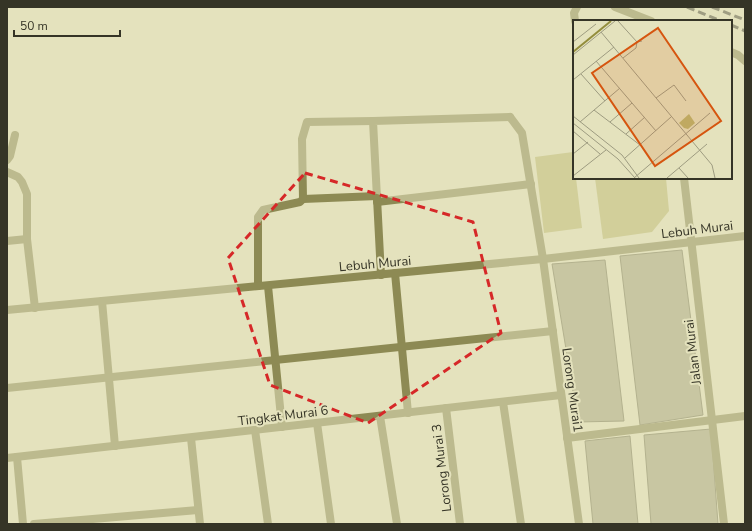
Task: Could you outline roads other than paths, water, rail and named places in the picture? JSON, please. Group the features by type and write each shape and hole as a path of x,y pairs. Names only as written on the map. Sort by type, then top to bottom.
{"street":[{"path":"575,20 574,13 577,7"},
{"path":"615,7 648,20"},
{"path":"732,52 745,61"},
{"name":"Lorong Murai1","path":"373,121 510,117 522,133 543,259 579,524"},
{"path":"303,200 302,139 307,122 373,121 381,274"},
{"path":"7,160 10,156 15,135"},
{"path":"7,172 18,177 27,194 27,239 35,308"},
{"name":"Jalan Murai","path":"684,179 724,524"},
{"path":"258,286 258,217 263,210 300,202 303,200 377,199 531,184"},
{"name":"Lebuh Murai","path":"7,310 543,259 745,236"},
{"path":"7,241 27,239"},
{"path":"395,273 408,413"},
{"path":"268,286 282,427"},
{"path":"102,301 115,446"},
{"path":"7,388 553,331"},
{"name":"Tingkat Murai 6","path":"7,458 562,395"},
{"path":"502,402 521,524"},
{"name":"Lorong Murai 3","path":"446,408 460,524"},
{"path":"380,416 397,524"},
{"path":"567,438 745,416"},
{"path":"317,423 331,524"},
{"path":"255,430 268,524"},
{"path":"191,438 200,524"},
{"path":"17,457 23,524"},
{"path":"34,524 198,510"}],"railway":[{"path":"687,7 719,20"},
{"path":"712,7 745,20"},
{"path":"732,25 745,31"}]}
